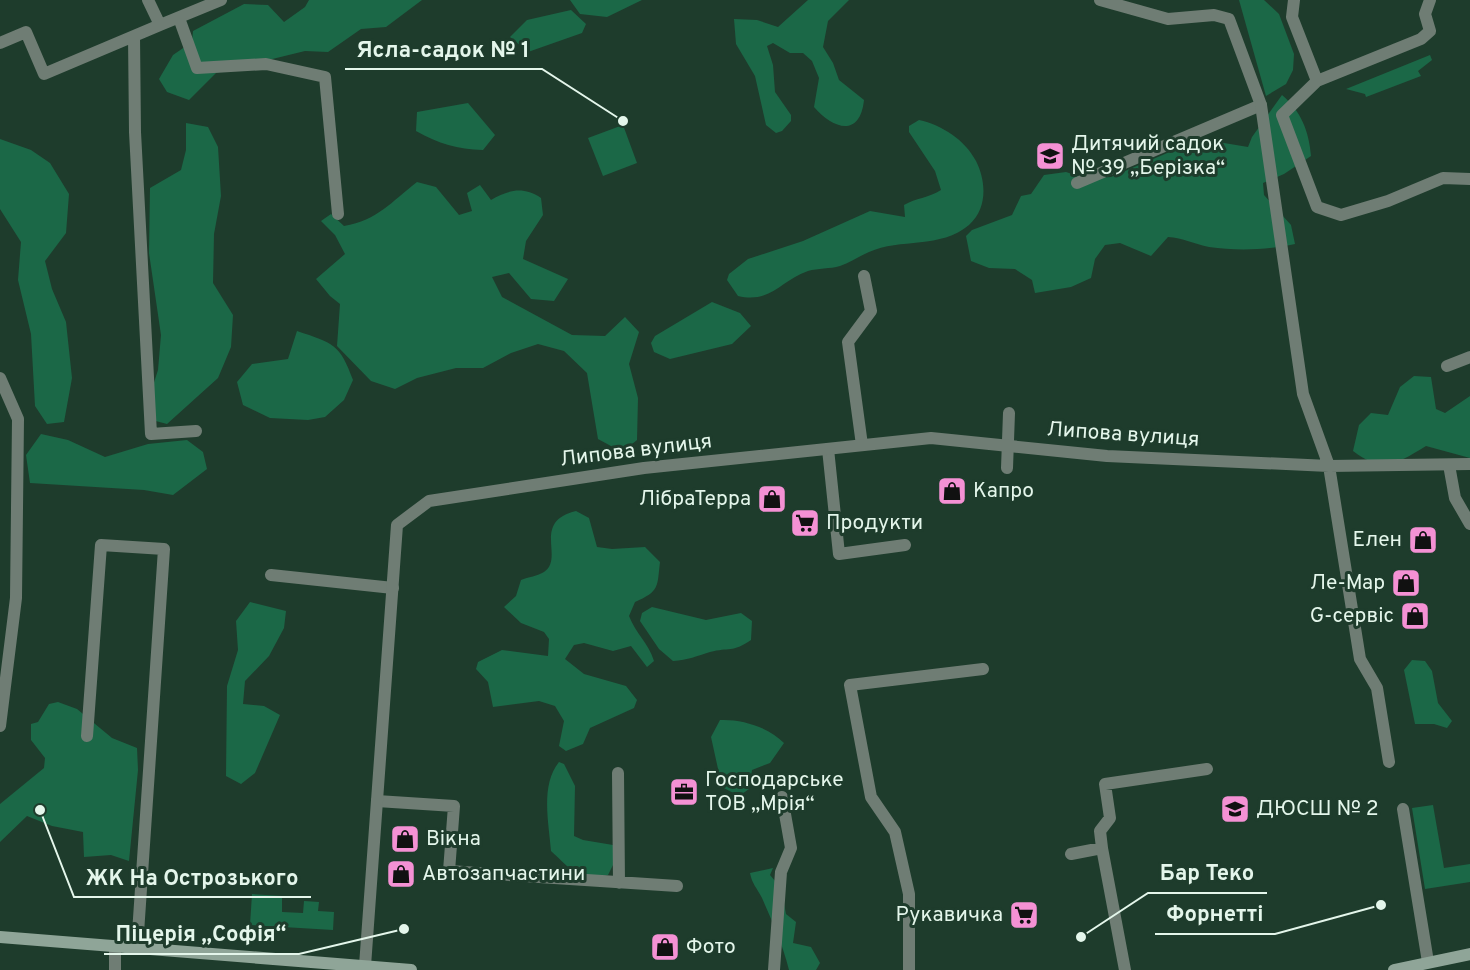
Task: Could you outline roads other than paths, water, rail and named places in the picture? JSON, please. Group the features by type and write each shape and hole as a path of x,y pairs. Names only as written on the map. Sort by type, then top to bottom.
{"main road":[{"path":"0,937 411,970"},
{"path":"1394,970 1470,954"}],"street":[{"path":"148,0 160,25"},
{"path":"0,43 27,32 44,74 221,0"},
{"path":"1100,0 1168,20 1214,15 1228,19 1261,105 1303,394 1329,466 1360,659 1377,688 1389,762"},
{"path":"1294,0 1292,17 1317,81"},
{"path":"1430,0 1425,14 1430,31 1421,39 1317,81 1282,115 1317,207 1341,215 1388,201 1443,178 1470,179"},
{"path":"179,18 197,68 266,64 325,76 338,214"},
{"path":"134,36 135,132 151,434 196,431"},
{"path":"1077,183 1261,105"},
{"path":"862,445 848,342 871,311 864,276"},
{"path":"1447,366 1470,357"},
{"path":"0,378 18,419 18,431 16,598 0,726"},
{"path":"1007,468 1009,413"},
{"name":"Липова вулиця","path":"365,966 397,525 429,501 644,468 931,438 1107,456 1329,466 1470,464"},
{"path":"828,449 839,554 905,545"},
{"path":"1449,465 1455,498 1470,524"},
{"path":"87,736 101,545 164,549 137,948"},
{"path":"271,575 393,588"},
{"path":"909,970 909,894 895,832 871,797 850,685 983,669"},
{"path":"1125,970 1100,831 1110,818 1105,784 1207,769"},
{"path":"618,773 619,883"},
{"path":"774,970 781,872 791,848 782,797"},
{"path":"378,801 454,806 449,871 677,886"},
{"path":"1403,809 1428,962"},
{"path":"1071,854 1102,848"},
{"path":"115,946 115,970"}],"place":[{"name":"Ясла-садок № 1","path":"623,121"},
{"name":"Дитячий садок № 39 „Берізка“","path":"1050,156"},
{"name":"Капро","path":"952,491"},
{"name":"ЛібраТерра","path":"772,499"},
{"name":"Продукти","path":"805,523"},
{"name":"Елен","path":"1423,540"},
{"name":"Ле-Мар","path":"1406,583"},
{"name":"G-сервіс","path":"1415,616"},
{"name":"Господарське ТОВ „Мрія“","path":"684,792"},
{"name":"ДЮСШ № 2","path":"1235,809"},
{"name":"ЖК На Острозького","path":"40,810"},
{"name":"Вікна","path":"405,839"},
{"name":"Автозапчастини","path":"401,874"},
{"name":"Форнетті","path":"1381,905"},
{"name":"Рукавичка","path":"1024,915"},
{"name":"Піцерія „Софія“","path":"404,929"},
{"name":"Бар Теко","path":"1081,937"},
{"name":"Фото","path":"665,947"}]}
